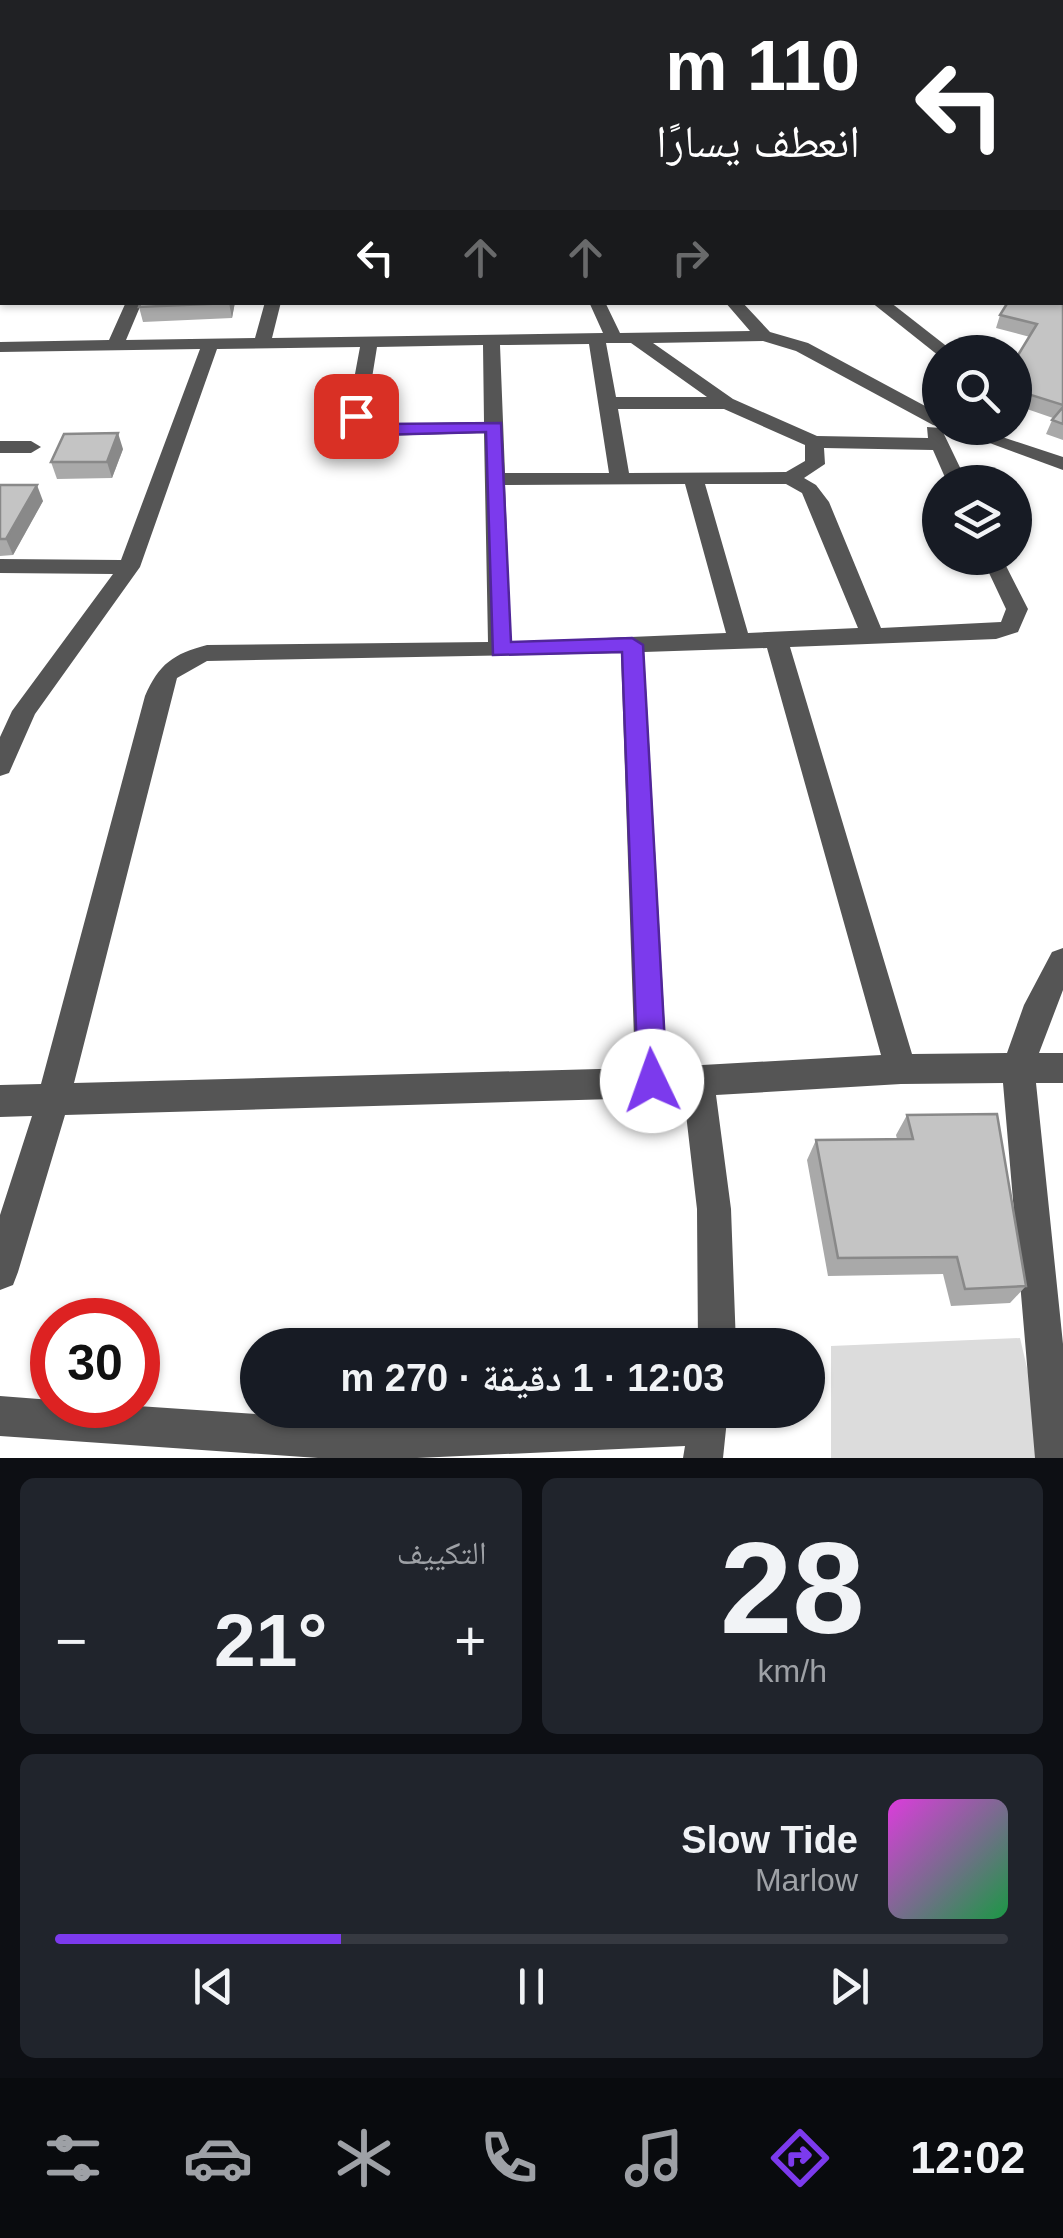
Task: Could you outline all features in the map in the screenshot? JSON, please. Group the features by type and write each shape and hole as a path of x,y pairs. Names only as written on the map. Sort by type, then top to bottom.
{"street":[{"path":"116,344 133,305"},
{"path":"262,342 272,305"},
{"path":"597,305 605,339 608,403 620,477"},
{"path":"736,305 764,336"},
{"path":"883,305 923,335"},
{"path":"0,347 764,336 802,346 922,409"},
{"path":"635,338 727,403 814,442 922,444"},
{"path":"490,341 500,650"},
{"path":"369,343 356,416 360,422 376,430 494,427"},
{"path":"0,766 12,711 129,567 210,345"},
{"path":"608,403 727,403"},
{"path":"496,479 790,478 815,464 814,442"},
{"path":"1008,445 1063,464"},
{"path":"0,446 31,447"},
{"path":"693,478 739,640"},
{"path":"790,478 819,502 872,634"},
{"path":"0,566 129,567"},
{"path":"0,1272 54,1097 157,696 167,673 186,659 232,651 500,650 1010,627 1017,610 1000,575"},
{"path":"776,638 901,1068"},
{"path":"632,645 652,1081"},
{"path":"1055,1458 1018,1068 1038,1004 1063,961"},
{"path":"0,1100 698,1081 901,1068 1063,1068"},
{"path":"698,1081 714,1210 717,1328"},
{"path":"0,1416 356,1441 706,1431"}],"shaded area":[{"path":"1020,1338 1035,1402 1036,1458 831,1458 831,1346"}],"building":[{"path":"1006,305 1063,305 1063,405 1032,395 1030,335 1037,324 1000,315"},
{"path":"1063,407 1063,424 1052,420"},
{"path":"118,433 107,462 51,462 64,434"},
{"path":"0,485 37,485 6,539 0,539"},
{"path":"997,1114 1026,1286 965,1289 957,1257 838,1258 816,1140 913,1139 907,1115"}],"route":[{"path":"356,416 376,430 494,427 500,650 632,645 652,1081"}]}
